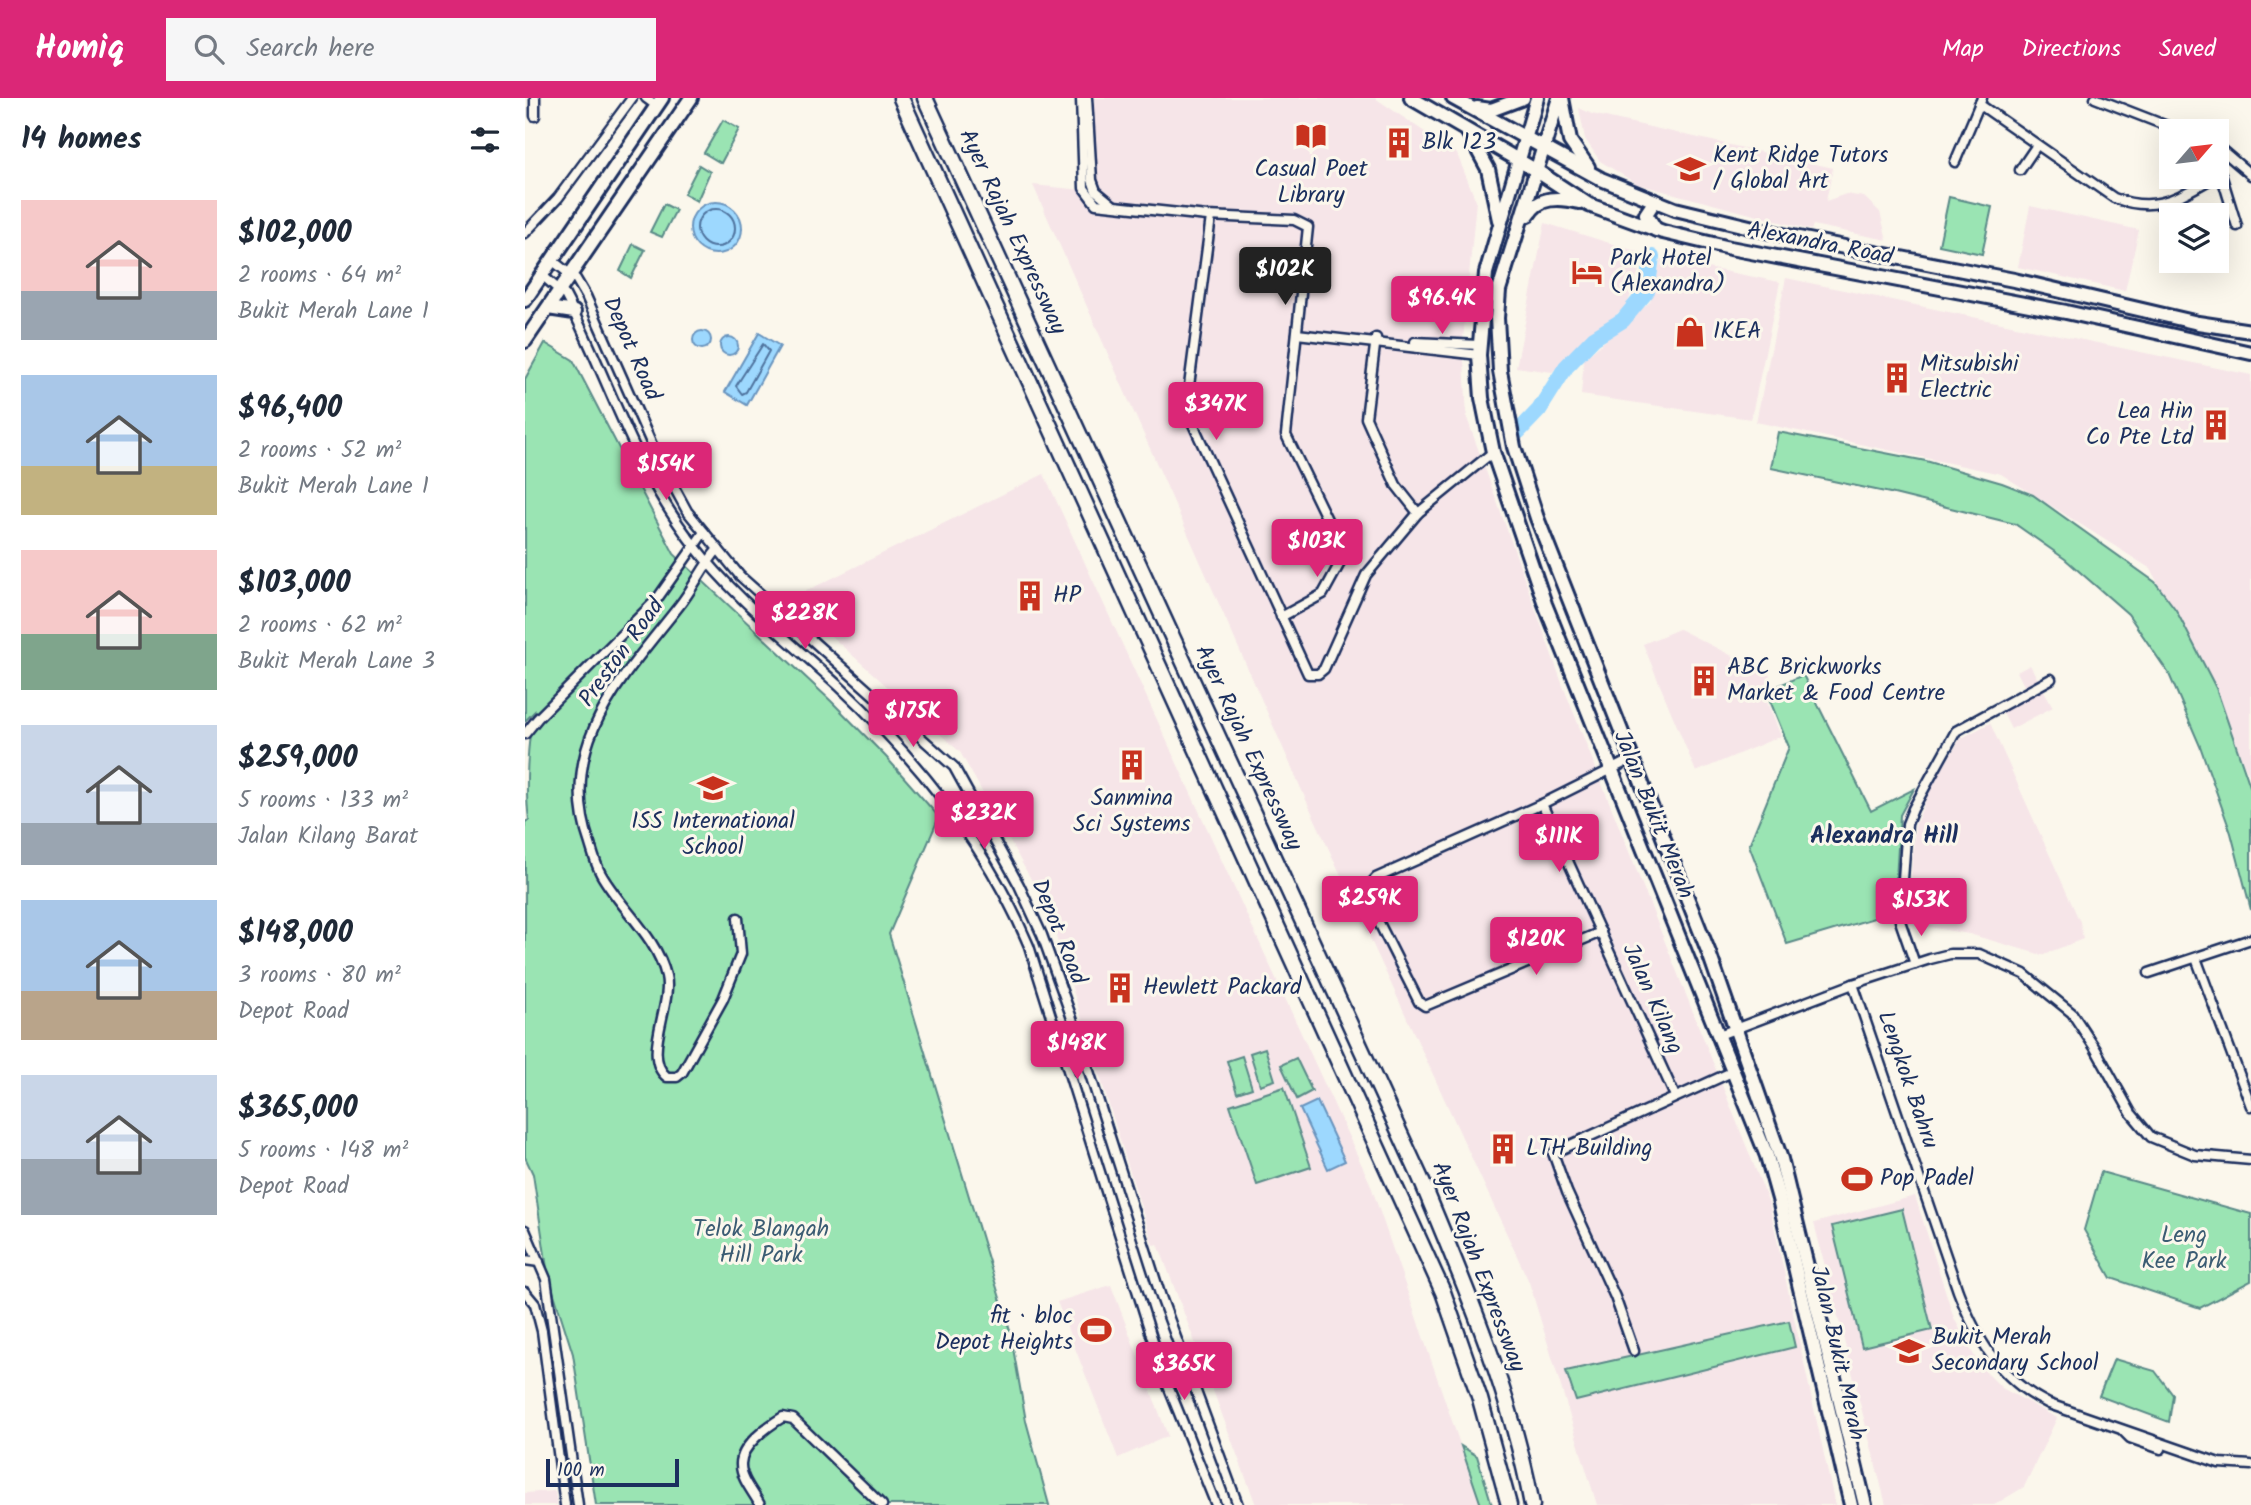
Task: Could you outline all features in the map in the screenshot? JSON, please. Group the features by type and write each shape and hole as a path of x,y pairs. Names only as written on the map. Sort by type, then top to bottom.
{"highway":[{"name":"Ayer Rajah Expressway","path":"901,98 1438,1281 1480,1398 1509,1505"},
{"name":"Ayer Rajah Expressway","path":"925,98 1420,1177 1463,1282 1503,1392 1532,1505"}],"main road":[{"path":"525,341 691,98"},
{"name":"Alexandra Road","path":"1411,98 1537,171 1589,205 1656,230 1730,248 2066,312 2251,353"},
{"name":"Alexandra Road","path":"1453,98 1601,179 1654,202 1783,235 2014,280 2198,323 2251,331"},
{"path":"1470,108 1491,110 1523,98"},
{"name":"Jalan Bukit Merah","path":"1537,98 1486,273 1479,350 1482,398 1493,452 1527,553 1734,1071 1779,1199 1851,1505"},
{"path":"1560,98 1570,141 1581,161 1601,179"},
{"name":"Jalan Bukit Merah","path":"1560,98 1499,290 1497,343 1514,447 1548,545 1634,758 1736,1028 1790,1192 1865,1505"},
{"path":"525,300 660,102"},
{"path":"1468,132 1488,169 1500,228"},
{"path":"1517,234 1533,205 1547,199 1566,199 1589,205"},
{"path":"1654,202 1646,214 1656,230"},
{"path":"548,308 574,312"},
{"path":"2195,342 2207,335 2198,323"},
{"path":"1527,553 1548,545"},
{"path":"1656,878 1669,867 1667,845"}],"street":[{"path":"535,98 535,116"},
{"path":"525,233 558,198 632,98"},
{"path":"646,98 660,102"},
{"path":"1081,98 1084,188 1096,204 1211,217 1294,220 1308,227 1286,435 1335,536 1340,563 1323,594 1281,617"},
{"path":"1087,98 1093,180 1096,191 1113,205"},
{"path":"2095,98 2159,123"},
{"path":"1955,162 1980,101 2037,145 2114,198 2135,205 2159,206 2191,189"},
{"path":"2020,170 2037,145"},
{"path":"2229,158 2251,175"},
{"path":"2229,170 2237,166"},
{"path":"2223,189 2237,226"},
{"path":"1211,217 1186,409 1308,674 1321,673 1366,575 1418,513 1493,452"},
{"name":"Depot Road","path":"553,261 576,279 586,296 656,454 687,511 740,576 954,767 1019,885 1042,935 1187,1368 1238,1505"},
{"name":"Depot Road","path":"543,276 559,291 574,312 638,458 693,544 747,606 839,686 930,780 1005,897 1028,946 1164,1376 1216,1505"},
{"path":"1297,332 1479,350"},
{"path":"1376,341 1366,418 1396,485 1418,513"},
{"path":"525,734 657,599 693,544 704,532"},
{"name":"Preston Road","path":"718,549 707,561 688,595 597,718 584,750 578,787 584,828 600,873 639,926 661,962 666,977 668,994 658,1033 657,1063 667,1077 677,1077 682,1073 723,999 741,954 738,918"},
{"path":"1915,964 1900,921 1907,824 1913,808 1956,730 2051,679"},
{"path":"1601,933 1425,1006 1419,1002 1367,899 1367,888 1376,878 1542,804 1634,758"},
{"name":"Jalan Kilang","path":"1542,804 1675,1096"},
{"path":"2149,973 2251,939"},
{"path":"1719,1035 1853,984 1915,964 1949,954 1979,954 2024,974 2057,999 2079,1022 2131,1113 2151,1138 2195,1155 2251,1160"},
{"path":"2196,958 2251,1106"},
{"name":"Lengkok Bahru","path":"1853,984 1958,1292 1983,1347 1996,1365 2028,1394 2123,1431 2130,1438 2217,1467 2251,1468"},
{"path":"1634,1351 1615,1297 1567,1192 1553,1153 1734,1071"},
{"path":"525,1230 546,1279 578,1505"},
{"path":"525,1260 539,1262"},
{"path":"525,1292 535,1304 542,1331 565,1505"},
{"path":"1164,1376 1187,1368"},
{"path":"760,1505 743,1473 742,1455 756,1438 783,1417 793,1419 882,1505"}],"shaded area":[{"path":"1094,98 1375,98 1457,154 1476,201 1463,340 1467,418 1563,686 1769,1203 1835,1505 1597,1505 1529,1282 1307,802 1033,185 1093,191"},
{"path":"1579,108 1592,114 1833,168 1826,201 1846,194 1864,197 1880,212 1887,240 1813,225 1811,230 1637,184 1600,161 1585,139"},
{"path":"2030,206 2139,230 2125,291 2018,267"},
{"path":"1545,223 1645,254 1627,305 1552,372 1516,367"},
{"name":"IKEA","path":"1661,259 1780,282 1751,419 1581,395 1584,359 1650,302"},
{"path":"1786,278 2251,375 2251,779 2151,569 2001,474 1756,422"},
{"path":"1044,474 1370,1183 1481,1505 1256,1505 1158,1244 1153,1245 1047,908 960,752 790,599"},
{"name":"ABC Brickworks Market & Food Centre","path":"1679,629 1770,675 1763,692 1781,736 1696,772 1643,644"},
{"path":"2030,665 2053,707 2011,729 2002,711 2030,697 2017,672"},
{"path":"1990,723 2080,922 2083,939 2042,955 1969,934 1907,923 1915,826 1931,788 1960,739"},
{"name":"Bukit Merah Secondary School","path":"1915,1196 1954,1318 1979,1365 2002,1388 2057,1418 2024,1487 1994,1505 1886,1505 1814,1223"},
{"path":"1111,1285 1168,1436 1118,1458 1057,1302"},
{"path":"555,1491 557,1505 525,1505 525,1493"}],"green space":[{"path":"723,120 739,129 721,163 704,153"},
{"path":"699,165 710,172 697,201 684,194"},
{"path":"1949,197 1992,207 1982,254 1939,245"},
{"path":"664,204 676,210 662,237 650,232"},
{"path":"633,244 645,250 631,278 620,271"},
{"name":"Telok Blangah Hill Park","path":"545,343 573,360 674,554 831,701 939,817 889,934 1010,1331 1026,1421 1049,1505 596,1505 573,1354 548,1275 533,1174 525,1157 525,822 529,820 527,766 534,712 525,721 525,379"},
{"path":"1778,432 1926,461 2033,495 2155,582 2176,610 2216,688 2251,789 2251,910 2231,833 2200,746 2169,674 2128,614 2065,559 2015,524 1890,493 1771,468"},
{"path":"1803,675 1871,811 1914,789 1900,815 1894,912 1787,944 1749,845 1789,747 1766,691"},
{"path":"1265,1048 1275,1080 1260,1085 1250,1053"},
{"path":"1242,1056 1252,1088 1237,1093 1227,1061"},
{"path":"1296,1058 1312,1091 1297,1099 1281,1065"},
{"path":"1284,1087 1311,1167 1257,1185 1230,1105"},
{"name":"Leng Kee Park","path":"2101,1172 2251,1214 2251,1281 2200,1308 2111,1278 2084,1230"},
{"path":"1902,1209 1932,1330 1862,1347 1832,1226"},
{"path":"1789,1321 1795,1347 1576,1401 1566,1371"},
{"path":"2114,1359 2155,1371 2173,1395 2169,1422 2099,1396"},
{"path":"1461,1446 1477,1456 1492,1505 1481,1505"}],"water":[{"path":"716,202 726,204 734,210 740,218 740,238 734,246 726,252 716,254 706,252 698,246 692,238 690,228 692,218 698,210 706,204"},
{"path":"702,331 710,336 711,340 706,348 702,349 694,344 693,340 698,332"},
{"path":"759,333 780,346 747,405 725,392"},
{"path":"729,337 735,340 738,346 735,352 729,355 723,352 720,346 723,340"},
{"path":"1317,1101 1345,1161 1328,1169 1300,1109"}],"waterway":[{"path":"1518,432 1539,410 1566,367 1594,338 1623,320 1647,291 1652,257"}],"place":[{"name":"Casual Poet Library","path":"1311,136"},
{"name":"Blk 123","path":"1399,143"},
{"name":"Kent Ridge Tutors / Global Art","path":"1690,169"},
{"name":"Park Hotel (Alexandra)","path":"1587,272"},
{"name":"IKEA","path":"1690,332"},
{"name":"Mitsubishi Electric","path":"1897,378"},
{"name":"Lea Hin Co Pte Ltd","path":"2216,425"},
{"name":"HP","path":"1030,596"},
{"name":"ABC Brickworks Market & Food Centre","path":"1704,681"},
{"name":"Sanmina Sci Systems","path":"1132,765"},
{"name":"ISS International School","path":"713,788"},
{"name":"Hewlett Packard","path":"1120,988"},
{"name":"LTH Building","path":"1503,1149"},
{"name":"Pop Padel","path":"1857,1179"},
{"name":"fit · bloc Depot Heights","path":"1096,1330"},
{"name":"Bukit Merah Secondary School","path":"1909,1351"}],"district":[{"name":"Alexandra Hill","path":"1884,836"}]}
